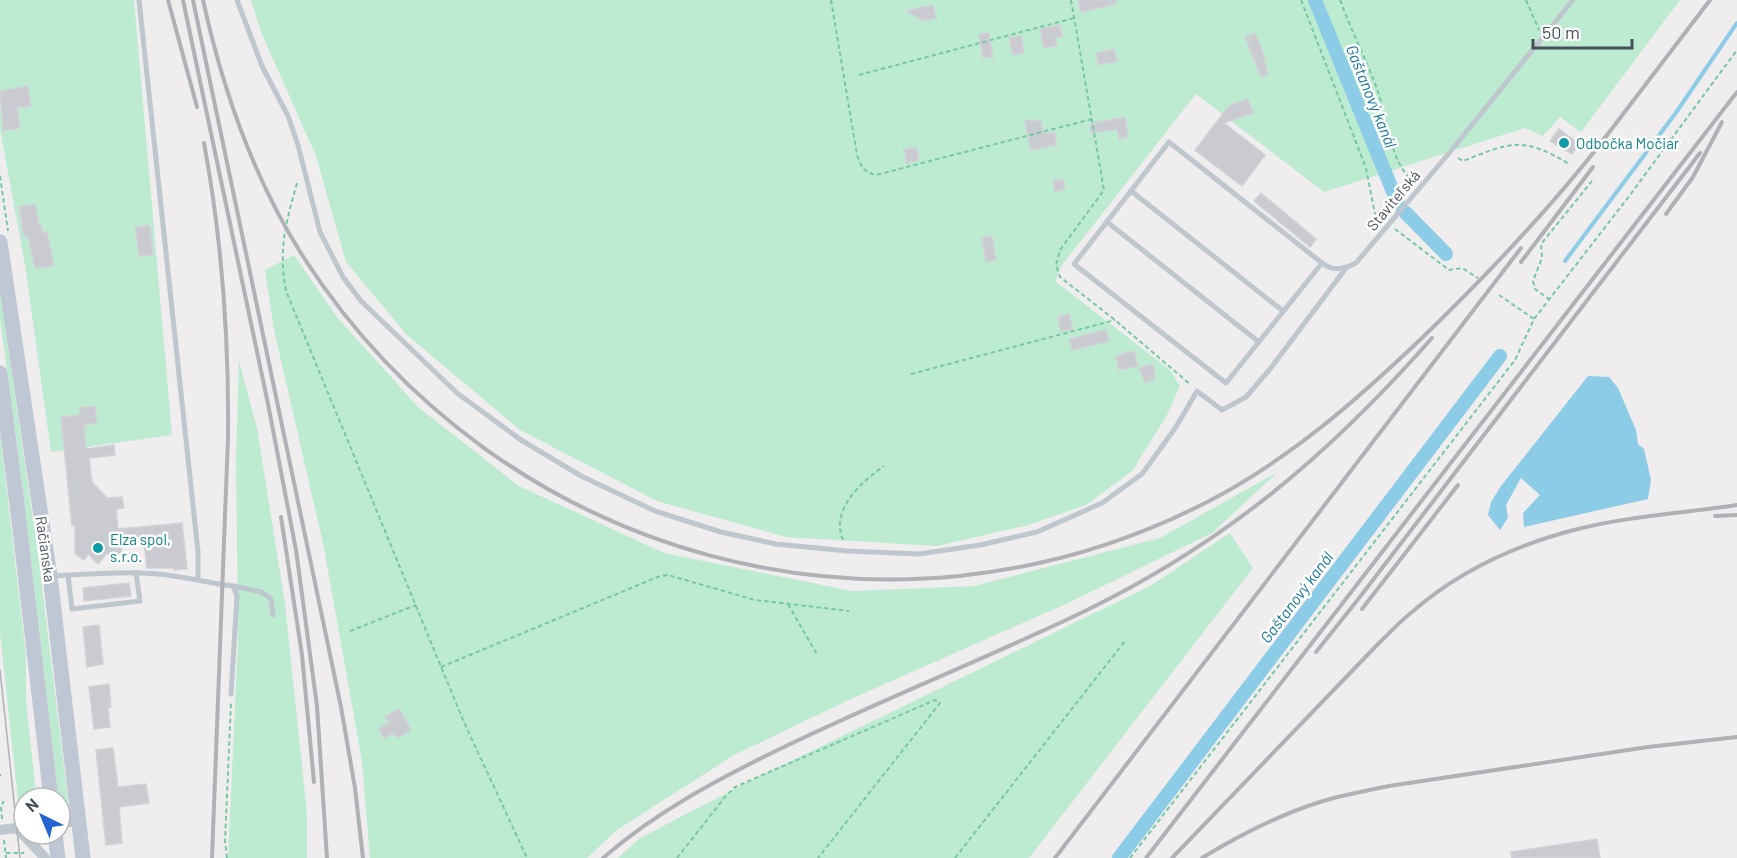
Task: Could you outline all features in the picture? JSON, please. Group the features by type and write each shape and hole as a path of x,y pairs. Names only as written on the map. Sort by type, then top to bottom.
{"main road":[{"name":"Račianska","path":"0,242 50,576 83,858"},
{"name":"Račianska","path":"0,372 50,786"}],"street":[{"path":"72,822 79,821"},
{"path":"35,846 45,858"}],"lane":[{"path":"139,0 198,552 198,579"},
{"path":"237,0 262,66 288,116 329,253 361,301 457,393 521,440 581,476 655,511 721,532 776,544 847,551"},
{"name":"Staviteľská","path":"847,551 919,554 980,545 1037,532 1102,503 1142,474 1176,427 1197,391 1222,410 1246,397 1270,369 1346,268 1356,262 1450,152 1574,0"},
{"path":"1322,263 1227,383 1074,264 1169,142 1195,163 1322,263 1328,268 1346,268"},
{"path":"1131,191 1283,311"},
{"path":"1107,222 1259,342"},
{"path":"68,575 72,609 140,601 136,573"},
{"path":"50,576 136,573 198,579 208,583 262,592 271,598 273,615"},
{"path":"231,694 237,596 232,586"}],"path":[{"path":"831,0 857,154 862,169 876,175 1092,119"},
{"path":"1301,0 1366,168 1376,214 1416,247 1449,270 1462,268 1478,278"},
{"path":"1340,0 1377,89 1397,158 1407,177 1419,186"},
{"path":"1526,0 1537,29 1546,34"},
{"path":"859,75 1074,18"},
{"path":"1130,858 1515,360 1534,319 1630,195 1737,50"},
{"path":"1450,152 1463,161 1496,148 1511,144 1525,144 1546,150 1569,164"},
{"path":"303,164 283,235 282,266 286,291 463,720 526,858"},
{"path":"1550,300 1535,289 1533,281 1542,258 1542,244 1592,181"},
{"path":"1500,295 1534,319"},
{"path":"911,374 1115,320"},
{"path":"847,551 839,531 841,513 865,480 884,466"},
{"path":"441,667 660,576 668,575 755,600 849,611"},
{"path":"788,604 818,656"},
{"path":"350,631 416,605"},
{"path":"955,858 1125,641"},
{"path":"227,858 225,842 231,694"},
{"path":"677,858 735,787 934,700 940,703 818,858"},
{"path":"0,812 4,801"},
{"path":"6,853 29,855"},
{"path":"23,853 24,858"}],"green space":[{"path":"0,0 134,0 172,435 51,452 25,265 0,129"},
{"path":"251,0 1680,0 1581,132 1560,117 1543,136 1525,128 1324,192 1196,94 1062,265 1055,281 1170,370 1180,386 1167,415 1132,471 1086,505 1028,525 937,546 786,537 657,501 520,430 407,335 346,262 316,156 261,32"},
{"path":"294,255 337,317 418,407 519,486 664,553 852,591 974,586 1160,538 1278,472 1212,533 1068,603 851,699 734,755 617,830 587,858 370,858 362,761 323,543 274,330 265,270"},
{"path":"0,292 38,554 66,786 57,786 20,465 0,319"},
{"path":"239,361 257,428 285,604 307,814 307,858 228,858 238,642 236,459"},
{"path":"0,432 26,656 26,700 35,786 16,786 0,632"},
{"path":"1230,533 1253,568 1029,858 618,858 640,838 746,783 1150,586"}],"water":[{"path":"1588,376 1609,377 1618,388 1636,430 1638,444 1644,449 1651,480 1648,499 1524,527 1523,513 1540,495 1521,478 1506,505 1508,518 1500,530 1488,515 1491,502 1501,486"}],"building":[{"path":"1078,0 1116,0 1116,4 1081,12"},
{"path":"933,5 936,18 924,21 906,11"},
{"path":"1059,25 1062,36 1055,38 1057,46 1044,48 1040,29"},
{"path":"989,33 993,59 983,58 979,34"},
{"path":"1255,33 1268,74 1261,77 1245,37"},
{"path":"1021,36 1024,53 1013,55 1009,38"},
{"path":"1114,49 1117,61 1099,65 1096,53"},
{"path":"28,86 31,106 17,108 20,128 3,131 0,91"},
{"path":"1248,99 1253,113 1224,123 1265,155 1242,186 1195,150 1229,106"},
{"path":"1125,117 1128,137 1119,139 1117,129 1091,133 1090,124"},
{"path":"1025,121 1041,121 1043,134 1054,132 1057,145 1031,150"},
{"name":"Odbočka Močiar","path":"1559,129 1579,144 1572,154 1550,141"},
{"path":"916,147 919,160 907,163 904,150"},
{"path":"1063,179 1065,189 1055,192 1053,181"},
{"path":"1261,193 1316,239 1310,247 1254,201"},
{"path":"35,204 39,225 43,233 47,232 54,266 35,268 28,236 24,237 19,207"},
{"path":"150,225 153,255 139,256 135,227"},
{"path":"992,236 996,260 986,262 982,238"},
{"path":"1069,314 1073,329 1061,331 1058,317"},
{"path":"1106,330 1109,341 1072,350 1069,339"},
{"path":"1134,351 1138,366 1119,370 1116,356"},
{"path":"1153,364 1155,379 1145,383 1139,368"},
{"path":"95,406 97,423 84,425 86,449 114,445 115,455 89,458 92,482 107,498 122,497 124,508 116,509 118,529 182,523 187,569 147,568 144,541 121,543 122,553 106,554 98,564 88,554 84,560 75,554 75,526 72,526 61,417 80,415 79,408"},
{"path":"129,583 131,596 84,601 83,588"},
{"path":"99,625 103,664 87,667 83,627"},
{"path":"109,684 110,727 94,729 89,687"},
{"path":"399,709 411,730 397,738 394,733 384,738 379,729 389,723 385,717"},
{"path":"113,748 118,787 146,784 149,803 119,807 122,843 106,845 96,750"},
{"path":"1597,839 1600,858 1512,858 1511,852"}],"waterway":[{"name":"Gaštanový kanál","path":"1315,0 1398,204"},
{"path":"1565,261 1675,114 1737,23"},
{"name":"Gaštanový kanál","path":"1406,213 1446,254"},
{"name":"Gaštanový kanál","path":"1119,858 1500,356"}],"tram line":[{"path":"0,670 20,858"}],"railway":[{"path":"168,0 197,107"},
{"path":"183,0 268,404 296,550 317,706 327,858"},
{"path":"193,0 341,707 355,788 363,858"},
{"path":"203,0 220,68 242,134 270,198 304,258 386,362 483,447 592,512 710,556 834,577 961,576 1088,550 1211,500 1269,466 1323,426 1374,383 1423,337 1518,240 1605,138"},
{"path":"1601,143 1710,0"},
{"path":"1146,858 1737,92"},
{"path":"1666,214 1693,177 1722,122"},
{"path":"204,143 220,253 226,326 228,400 212,858"},
{"path":"1316,652 1700,153"},
{"path":"1521,262 1593,167"},
{"path":"1055,858 1521,248"},
{"path":"603,858 667,810 736,771 821,729 1083,612 1183,557 1272,493 1313,458 1354,421 1432,338"},
{"path":"1362,609 1458,485"},
{"path":"1172,858 1379,643 1430,597 1449,584 1490,561 1556,535 1637,518 1737,505"},
{"path":"1715,516 1737,515"},
{"path":"281,517 302,655 314,782"},
{"path":"1202,858 1274,820 1305,807 1345,795 1389,786 1648,747 1737,737"}],"place":[{"name":"Odbočka Močiar","path":"1564,143"},
{"name":"Elza spol, s.r.o.","path":"98,548"}]}
